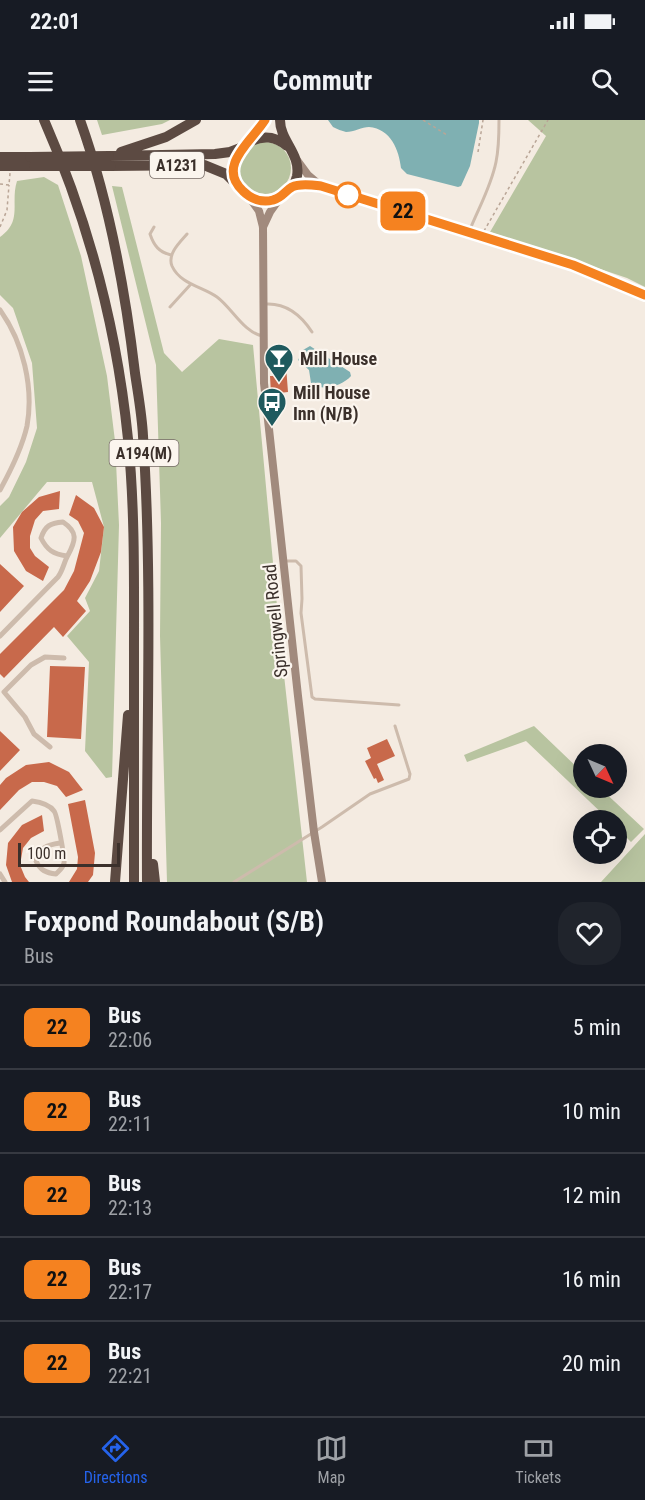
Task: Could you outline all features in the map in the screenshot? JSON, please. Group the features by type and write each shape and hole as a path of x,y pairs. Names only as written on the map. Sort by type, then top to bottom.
{"highway":[{"name":"A194(M)","path":"45,120 91,249 110,325 128,436 133,503 134,882"},
{"name":"A194(M)","path":"80,120 100,188 123,288 143,433 147,568 147,882"},
{"name":"A1231","path":"110,161 166,137 196,120"},
{"path":"265,120 234,162 234,176 237,184 249,196 266,201 281,197 292,187 297,175 296,159 281,129 280,120"},
{"path":"246,144 257,138 270,137 282,141 289,147"},
{"name":"A1231","path":"0,166 32,162 110,161 214,154 230,152 246,144"},
{"name":"A1231","path":"0,157 32,162"},
{"name":"A1231","path":"110,161 204,165 226,174 237,184"},
{"name":"A194(M)","path":"115,882 134,647"},
{"name":"A194(M)","path":"146,792 154,882"}],"main road":[{"path":"296,159 312,179 321,186"},
{"path":"292,187 321,186 573,265 645,295"},
{"path":"249,196 259,211 263,227"},
{"path":"263,227 281,197"},
{"name":"Springwell Road","path":"263,227 263,356 270,446 314,832 322,882"}],"street":[{"path":"0,310 7,320 21,353 29,391 27,426 13,465 0,490"},
{"path":"0,636 58,577 73,548 74,536 71,528 63,522 53,523 45,528 41,538 47,549 67,556"},
{"path":"50,747 34,734 25,717 1,692 31,665 45,657 64,658"},
{"path":"0,830 32,801 39,802 54,810 58,821 60,843 65,853 62,868 56,874 47,873 39,868 36,861 39,852 47,844 60,843"},
{"path":"0,874 5,882"}],"lane":[{"path":"469,232 487,191 496,163 499,120"},
{"path":"154,227 150,234 158,250 171,255"},
{"path":"187,234 171,255 172,265 183,279 215,296 256,334 263,336"},
{"path":"170,307 192,284"},
{"path":"264,304 273,304 303,317 312,332"},
{"path":"263,356 279,353 279,345"},
{"path":"284,561 296,561 301,566 301,613 312,697 399,705"},
{"path":"234,882 369,794 410,779 395,726"}],"path":[{"path":"423,120 447,135"},
{"path":"478,152 483,120"},
{"path":"481,236 548,120"},
{"path":"0,227 7,210 9,184"}],"green space":[{"path":"97,120 170,120 162,124 102,135"},
{"path":"528,120 645,120 645,287 627,278 490,232 546,136"},
{"path":"260,142 270,142 284,149 291,168 284,187 270,194 260,194 250,190 243,183 239,173 239,163 243,153 250,146"},
{"path":"44,177 58,185 81,256 107,376 115,441 119,525 112,777 106,778 85,751 89,662 67,636 90,611 85,598 99,571 104,527 92,482 47,482 0,538 0,506 9,497 26,462 37,428 32,363 13,308 0,295 0,237 7,231 14,218 17,181"},
{"path":"112,186 122,187 164,353 182,372 219,339 253,345 280,639 307,882 167,882 156,365"},
{"path":"534,726 573,763 573,786 526,741 467,762 464,755"},
{"path":"586,798 611,798 624,810 598,810"},
{"path":"627,813 644,829 631,842 627,838"},
{"path":"645,834 645,882 601,882 618,864 627,864 627,854"}],"water":[{"path":"328,120 479,120 479,123 470,166 461,186 458,187 407,174 401,168 396,148 383,132 369,127 346,132 333,127"},
{"path":"310,346 350,372 351,376 332,387 321,387 311,383 309,370 298,360 303,350"}],"building":[{"name":"Mill House","path":"286,366 288,392 271,394 272,367"},
{"path":"60,491 59,509 43,511 35,520 30,536 30,548 35,556 49,567 43,581 26,571 14,551 13,527 22,512 39,497"},
{"path":"76,495 94,508 104,527 101,552 90,581 77,601 86,611 63,637 54,627 4,678 0,674 0,654 64,590 74,571 84,533 78,521 69,515"},
{"path":"0,564 24,586 0,612"},
{"path":"50,666 85,667 81,739 47,737"},
{"path":"0,731 20,750 0,771"},
{"path":"387,739 395,756 377,764 384,780 378,783 365,761 371,758 367,748"},
{"path":"49,762 69,772 83,790 66,797 57,786 44,782 32,782 19,790 0,810 0,785 6,778 26,765"},
{"path":"85,800 95,853 93,875 88,882 69,882 77,869 78,857 68,804"},
{"path":"42,815 44,831 31,838 23,848 20,865 29,882 12,882 6,865 8,843 22,825"}],"bus line":[{"name":"22","path":"265,120 260,129 237,154 233,170 237,184 245,194 257,200 273,200 287,193 292,187 321,186 573,265 645,295"}],"place":[{"name":"Mill House","path":"279,384"},
{"name":"Mill House Inn (N/B)","path":"272,428"}]}
